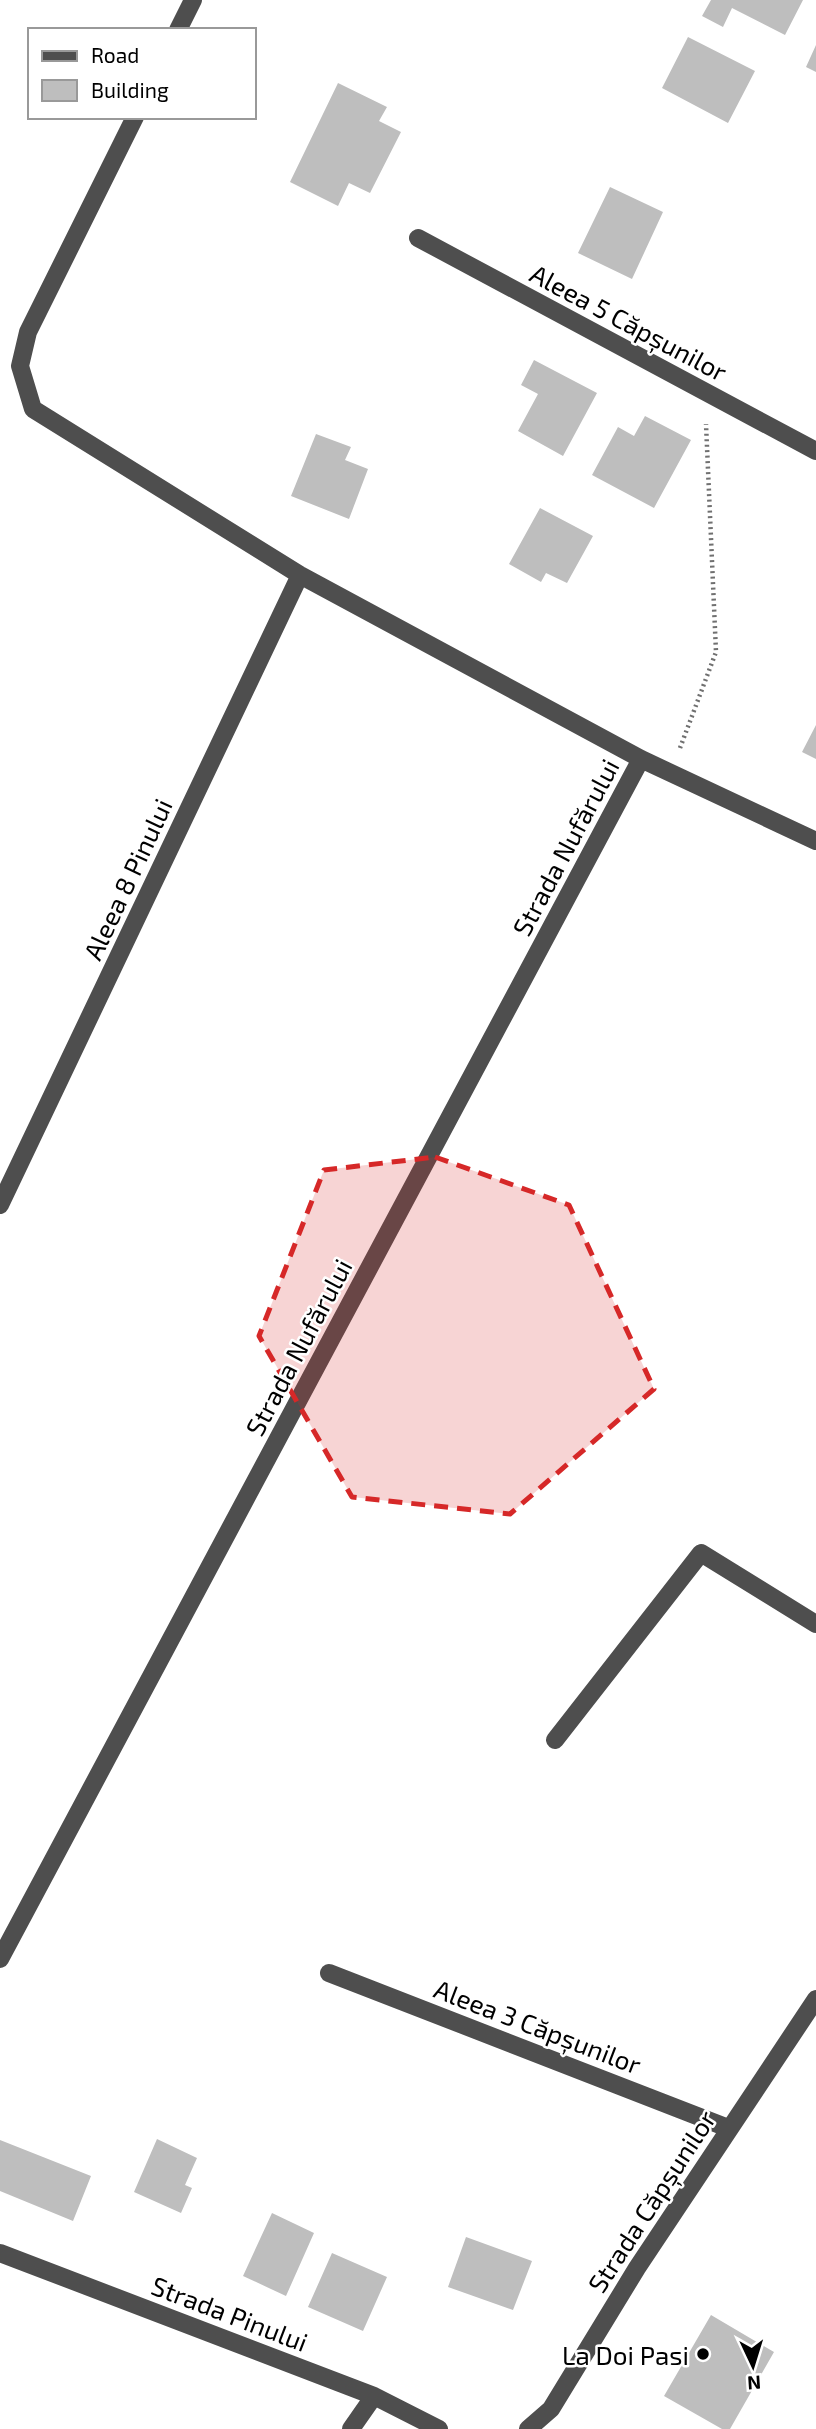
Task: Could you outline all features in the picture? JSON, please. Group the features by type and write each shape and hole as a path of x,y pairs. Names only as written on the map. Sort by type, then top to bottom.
{"street":[{"path":"179,28 193,0"},
{"path":"134,119 28,332 20,366 33,410 300,575 641,759 816,841"},
{"name":"Aleea 5 Căpșunilor","path":"418,239 816,451"},
{"name":"Aleea 8 Pinului","path":"0,1205 300,575"},
{"name":"Strada Nufărului","path":"0,1959 641,759"},
{"path":"555,1740 701,1553 816,1624"},
{"name":"Aleea 3 Căpșunilor","path":"329,1973 729,2128"},
{"name":"Strada Căpșunilor","path":"528,2429 551,2409 638,2268 816,1999"},
{"name":"Strada Pinului","path":"0,2253 374,2396 439,2429"},
{"path":"351,2429 374,2396"}],"path":[{"path":"670,773 716,652 704,391"}],"highlighted area":[{"path":"435,1157 569,1205 654,1389 510,1514 352,1497 259,1336 324,1170"}],"building":[{"path":"711,0 803,0 785,35 732,8 723,27 702,16"},
{"path":"688,37 755,71 728,123 662,88"},
{"path":"816,45 816,72 806,67"},
{"path":"338,83 387,107 379,121 401,132 370,193 349,183 338,206 290,182"},
{"path":"610,187 663,212 632,279 578,253"},
{"path":"534,360 597,393 563,456 518,431 538,394 521,385"},
{"path":"645,416 691,440 654,508 592,475 618,427 634,436"},
{"path":"316,434 351,447 345,460 368,469 349,519 291,496"},
{"path":"540,508 593,536 567,583 546,573 541,582 509,564"},
{"path":"816,725 816,759 802,752"},
{"path":"157,2139 197,2158 185,2185 192,2188 181,2213 134,2192"},
{"path":"0,2140 91,2176 73,2221 0,2191"},
{"path":"272,2213 314,2233 286,2296 243,2276"},
{"path":"466,2237 532,2261 513,2310 448,2287"},
{"path":"332,2253 387,2277 363,2331 308,2307"},
{"path":"711,2315 774,2352 730,2429 722,2429 664,2396"}],"place":[{"name":"La Doi Pasi","path":"703,2354"}]}
